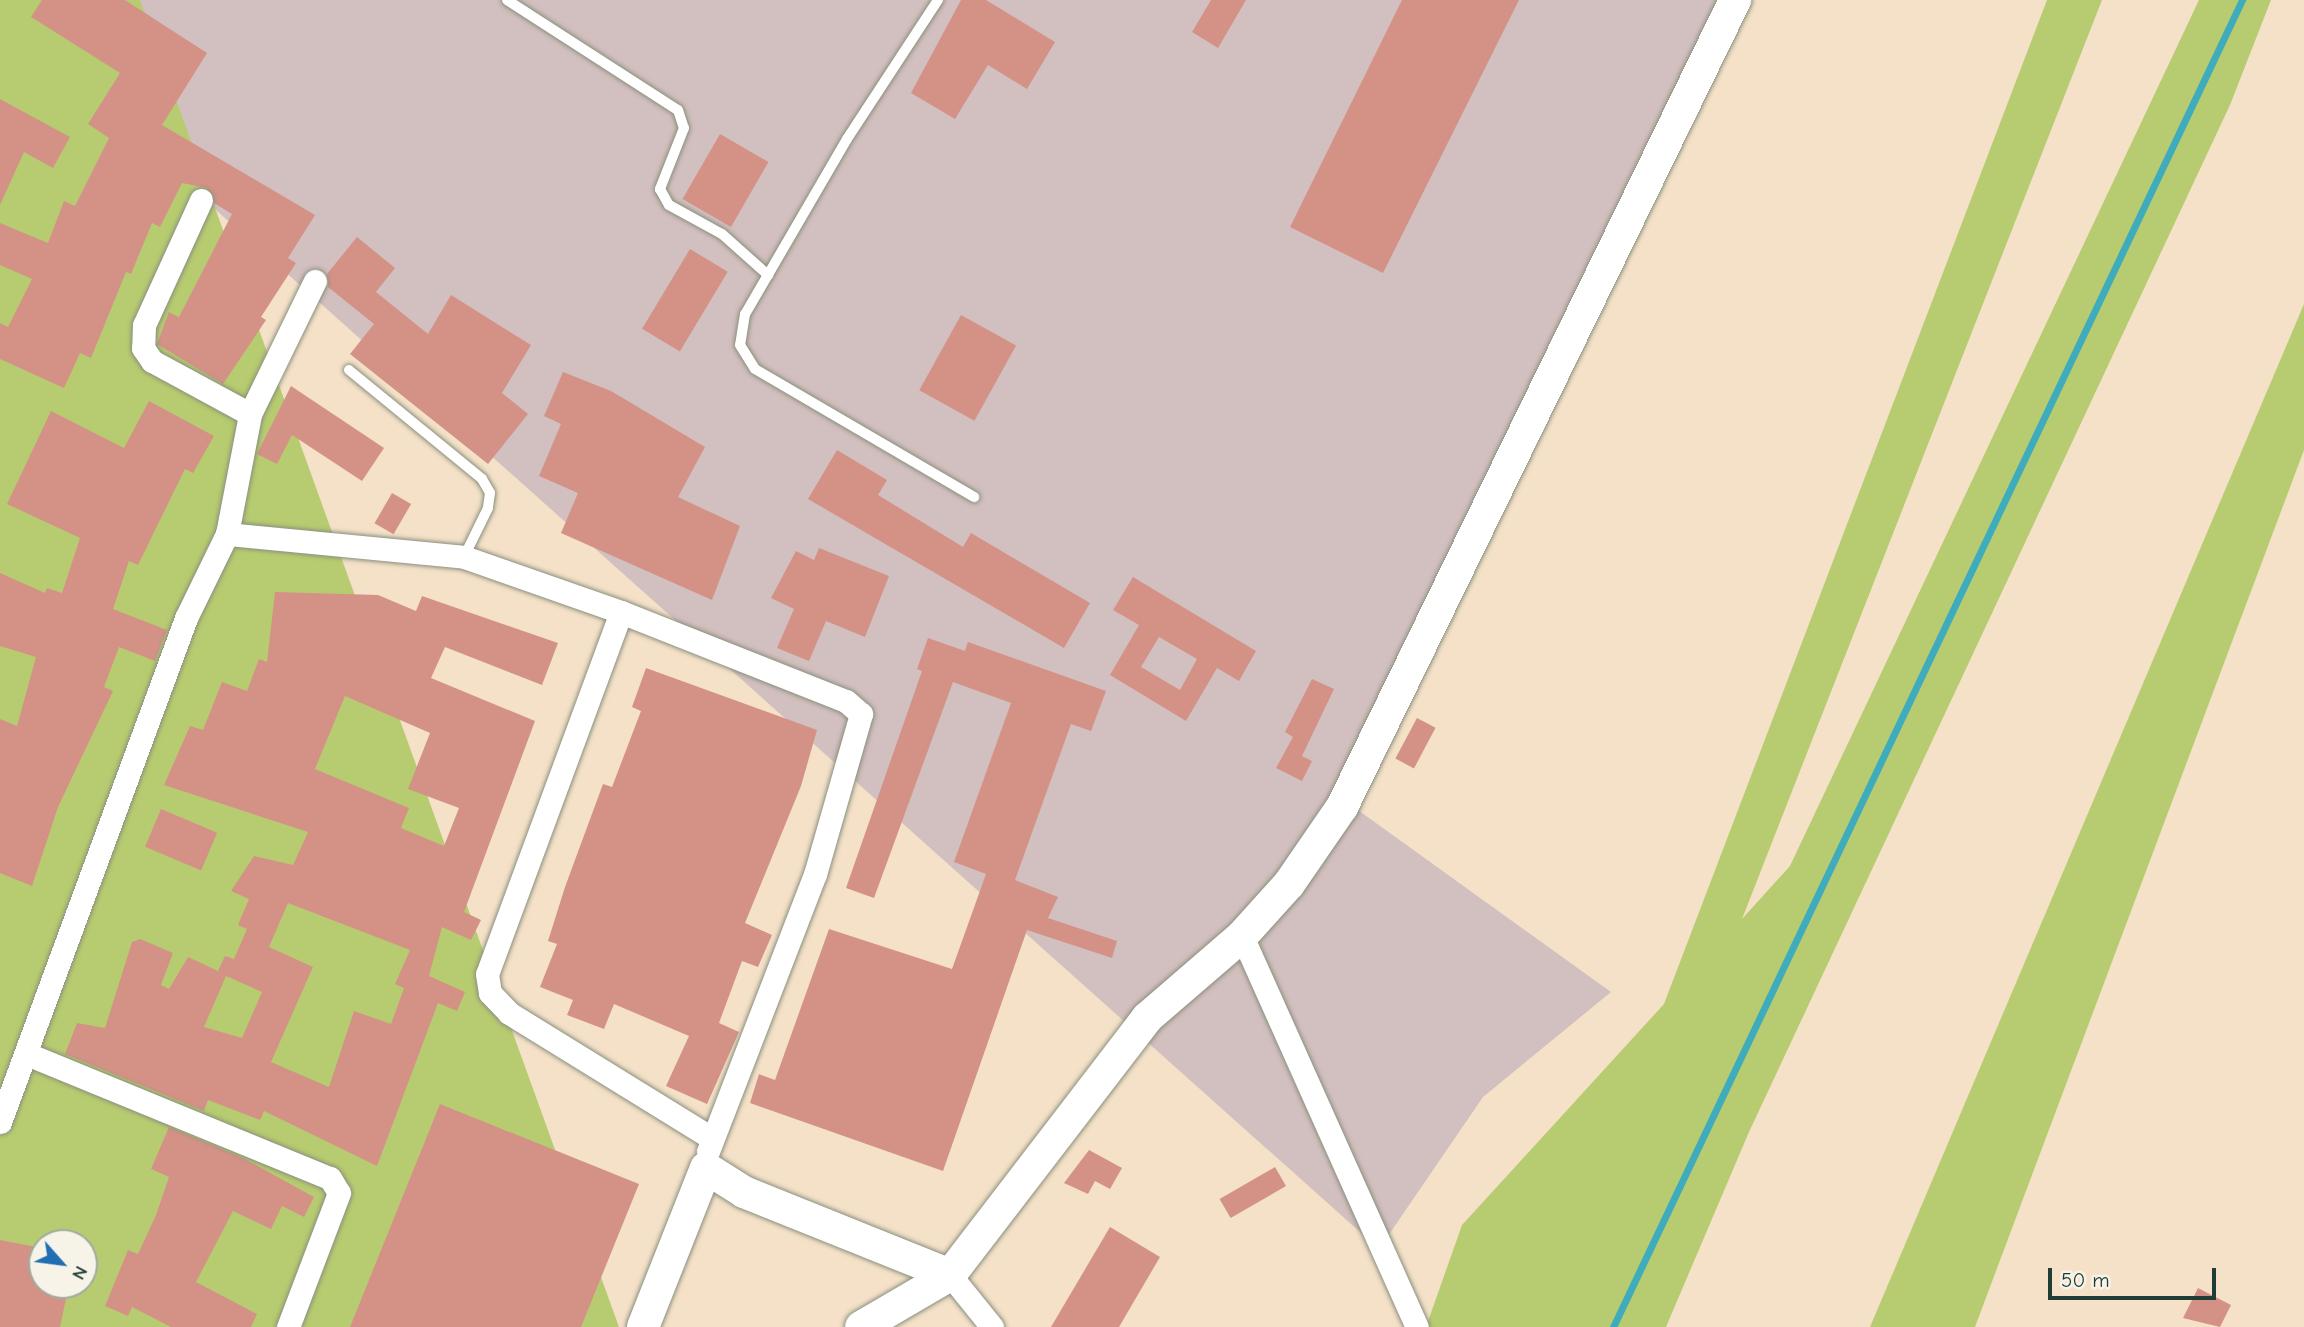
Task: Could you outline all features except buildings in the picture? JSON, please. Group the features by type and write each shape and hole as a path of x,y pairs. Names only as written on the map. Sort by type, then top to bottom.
{"street":[{"path":"861,1327 950,1275 1147,1018 1242,936 1289,884 1342,807 1735,0"},
{"path":"201,200 144,325 143,348 152,361 250,414"},
{"path":"0,1122 186,618 227,534 250,414 315,281"},
{"path":"227,534 464,557 621,612 846,701 861,713 815,874 710,1137 706,1168 643,1327"},
{"path":"621,612 487,974 490,993 509,1013 710,1137"},
{"path":"1242,936 1418,1327"},
{"path":"27,1054 330,1178 340,1193 288,1327"},
{"path":"706,1168 744,1192 950,1275 992,1327"}],"lane":[{"path":"507,0 678,110 684,128 660,189 669,205 722,234 768,275"},
{"path":"938,0 745,314 740,345 755,369 974,497"},
{"path":"349,370 482,479 491,493 488,508 464,557"}],"shaded area":[{"path":"0,0 1722,0 1337,795 1611,992 1483,1097 1379,1249 0,17"}],"green space":[{"path":"0,0 140,0 619,1327 0,1327"},
{"path":"2047,0 2102,0 1742,919 1790,866 2199,0 2271,0 2230,105 1749,1132 1666,1327 1426,1327 1462,1225 1664,1004"},
{"path":"2304,304 2304,450 1975,1327 1870,1327"}],"waterway":[{"path":"1613,1327 2242,0"}]}
